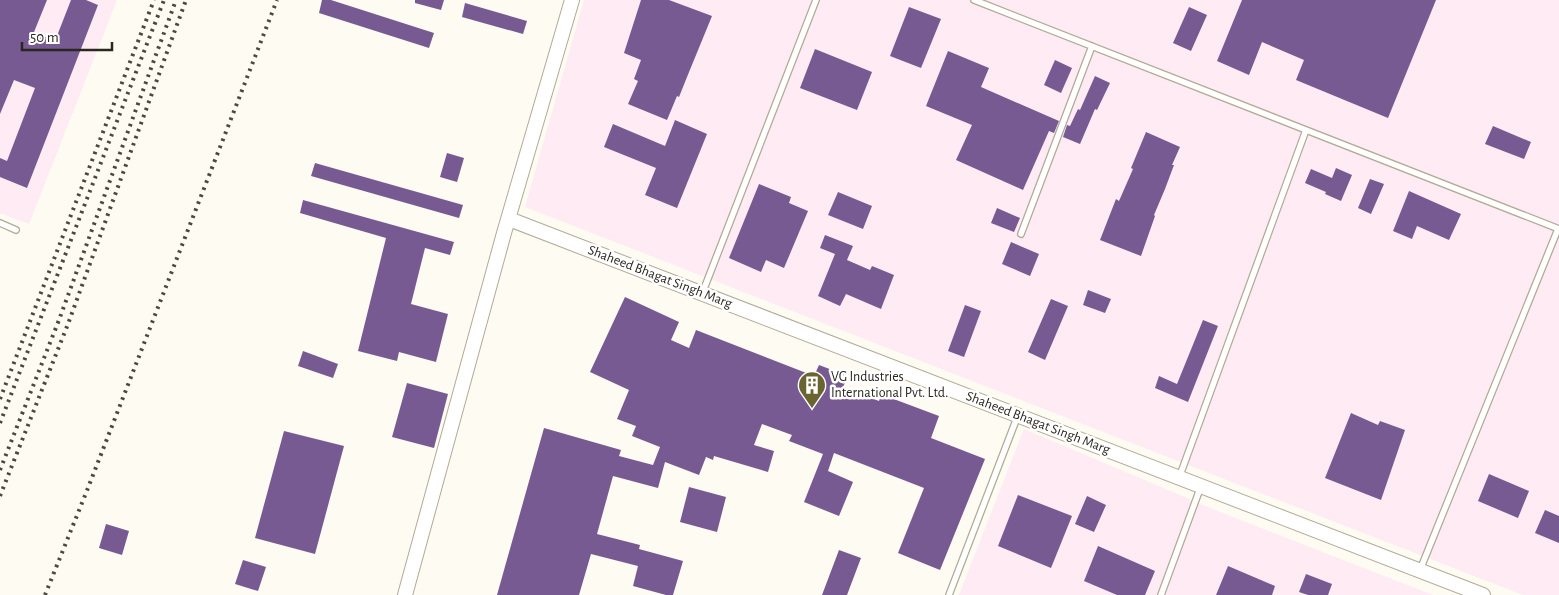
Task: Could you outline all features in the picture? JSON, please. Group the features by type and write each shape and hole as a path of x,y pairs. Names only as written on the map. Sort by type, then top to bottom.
{"street":[{"path":"405,595 572,0"},
{"name":"Shaheed Bhagat Singh Marg","path":"509,219 1483,595"}],"lane":[{"path":"702,294 816,0"},
{"path":"974,0 1558,229 1420,571"},
{"path":"1021,234 1092,46"},
{"path":"1179,478 1306,130"},
{"path":"0,223 16,230"},
{"path":"949,595 1018,415"},
{"path":"1161,595 1201,486"}],"shaded area":[{"path":"0,0 117,0 29,224 0,213"},
{"path":"584,0 1559,0 1559,595 1523,595 525,207"},
{"path":"1024,429 1220,512 1433,595 959,595"}],"building":[{"path":"0,0 47,0 34,32 55,41 71,0 86,0 98,5 27,188 0,177 0,158 7,161 35,88 14,80 0,114"},
{"path":"322,0 331,0 434,33 429,48 319,13"},
{"path":"415,0 444,0 441,10 415,3"},
{"path":"641,0 669,0 712,16 679,97 677,96 667,120 628,104 638,81 634,79 641,60 624,53"},
{"path":"1242,0 1436,0 1388,118 1296,80 1304,60 1262,42 1249,75 1217,61"},
{"path":"465,3 527,21 523,34 462,17"},
{"path":"909,7 941,19 921,68 890,56"},
{"path":"1189,7 1207,15 1191,51 1173,43"},
{"path":"815,49 872,72 857,110 800,88"},
{"path":"948,51 989,68 981,87 1059,121 1054,133 1049,131 1023,190 956,160 972,125 926,106"},
{"path":"1055,60 1072,68 1061,93 1044,85"},
{"path":"1095,76 1110,83 1097,110 1095,109 1080,144 1063,137 1067,125 1070,126 1078,109 1080,110"},
{"path":"675,120 707,134 677,208 645,195 656,168 604,147 613,124 665,146"},
{"path":"1493,126 1531,142 1524,159 1485,144"},
{"path":"1146,132 1180,147 1154,215 1141,256 1100,240 1116,199 1119,201 1133,169 1131,168"},
{"path":"447,153 464,158 457,182 440,177"},
{"path":"315,163 463,205 459,218 311,176"},
{"path":"1336,168 1352,175 1341,201 1305,183 1311,169 1332,178"},
{"path":"1370,179 1384,184 1371,214 1358,208"},
{"path":"759,184 791,197 789,203 808,211 784,268 766,260 761,272 729,258"},
{"path":"1409,191 1461,214 1449,240 1417,226 1412,239 1393,231"},
{"path":"838,192 872,206 863,229 828,215"},
{"path":"303,200 454,242 450,255 425,248 411,304 448,314 436,362 399,352 397,361 358,351 386,238 300,213"},
{"path":"997,208 1020,218 1014,232 991,223"},
{"path":"825,235 853,246 847,260 870,270 872,266 894,275 881,309 846,294 840,306 818,296 835,254 820,248"},
{"path":"1011,242 1039,254 1030,276 1002,264"},
{"path":"1088,290 1111,299 1105,313 1083,305"},
{"path":"625,297 679,322 671,340 689,348 696,330 814,376 819,365 848,376 843,387 879,401 883,390 892,393 891,398 939,416 931,438 985,459 940,570 898,553 924,488 834,453 828,471 853,482 839,516 804,502 823,454 789,441 792,435 762,424 754,445 774,451 768,472 714,456 713,460 706,457 699,475 665,462 658,488 613,476 597,534 640,545 639,549 683,561 673,595 666,595 633,586 638,566 591,554 579,595 497,595 544,428 621,450 619,456 653,465 660,447 632,436 636,426 617,419 629,390 590,372"},
{"path":"1051,299 1068,306 1045,360 1028,352"},
{"path":"965,305 981,311 964,357 948,351"},
{"path":"1203,320 1218,326 1188,402 1155,388 1159,376 1177,384"},
{"path":"303,351 338,364 333,378 298,366"},
{"path":"407,383 448,394 434,448 392,437"},
{"path":"1351,413 1378,425 1380,421 1405,430 1381,500 1325,478"},
{"path":"284,431 344,446 315,554 255,538"},
{"path":"1489,474 1529,491 1518,518 1478,501"},
{"path":"689,487 726,497 717,532 680,522"},
{"path":"1018,495 1072,516 1051,568 998,546"},
{"path":"1087,496 1106,505 1094,532 1075,524"},
{"path":"1545,510 1559,516 1559,543 1535,533"},
{"path":"106,524 129,531 122,555 99,548"},
{"path":"1098,546 1155,571 1145,595 1117,595 1084,581"},
{"path":"839,550 861,558 847,595 822,595"},
{"path":"243,560 266,567 258,591 235,584"},
{"path":"1228,566 1275,586 1272,595 1216,595"},
{"path":"1306,574 1332,584 1328,595 1308,595 1299,592"}],"railway":[{"path":"0,399 154,0"},
{"path":"0,423 164,0"},
{"path":"0,470 59,320 176,0"},
{"path":"0,496 68,324 186,0"},
{"path":"45,595 277,0"}],"place":[{"name":"VG Industries International Pvt. Ltd.","path":"812,409"}]}
